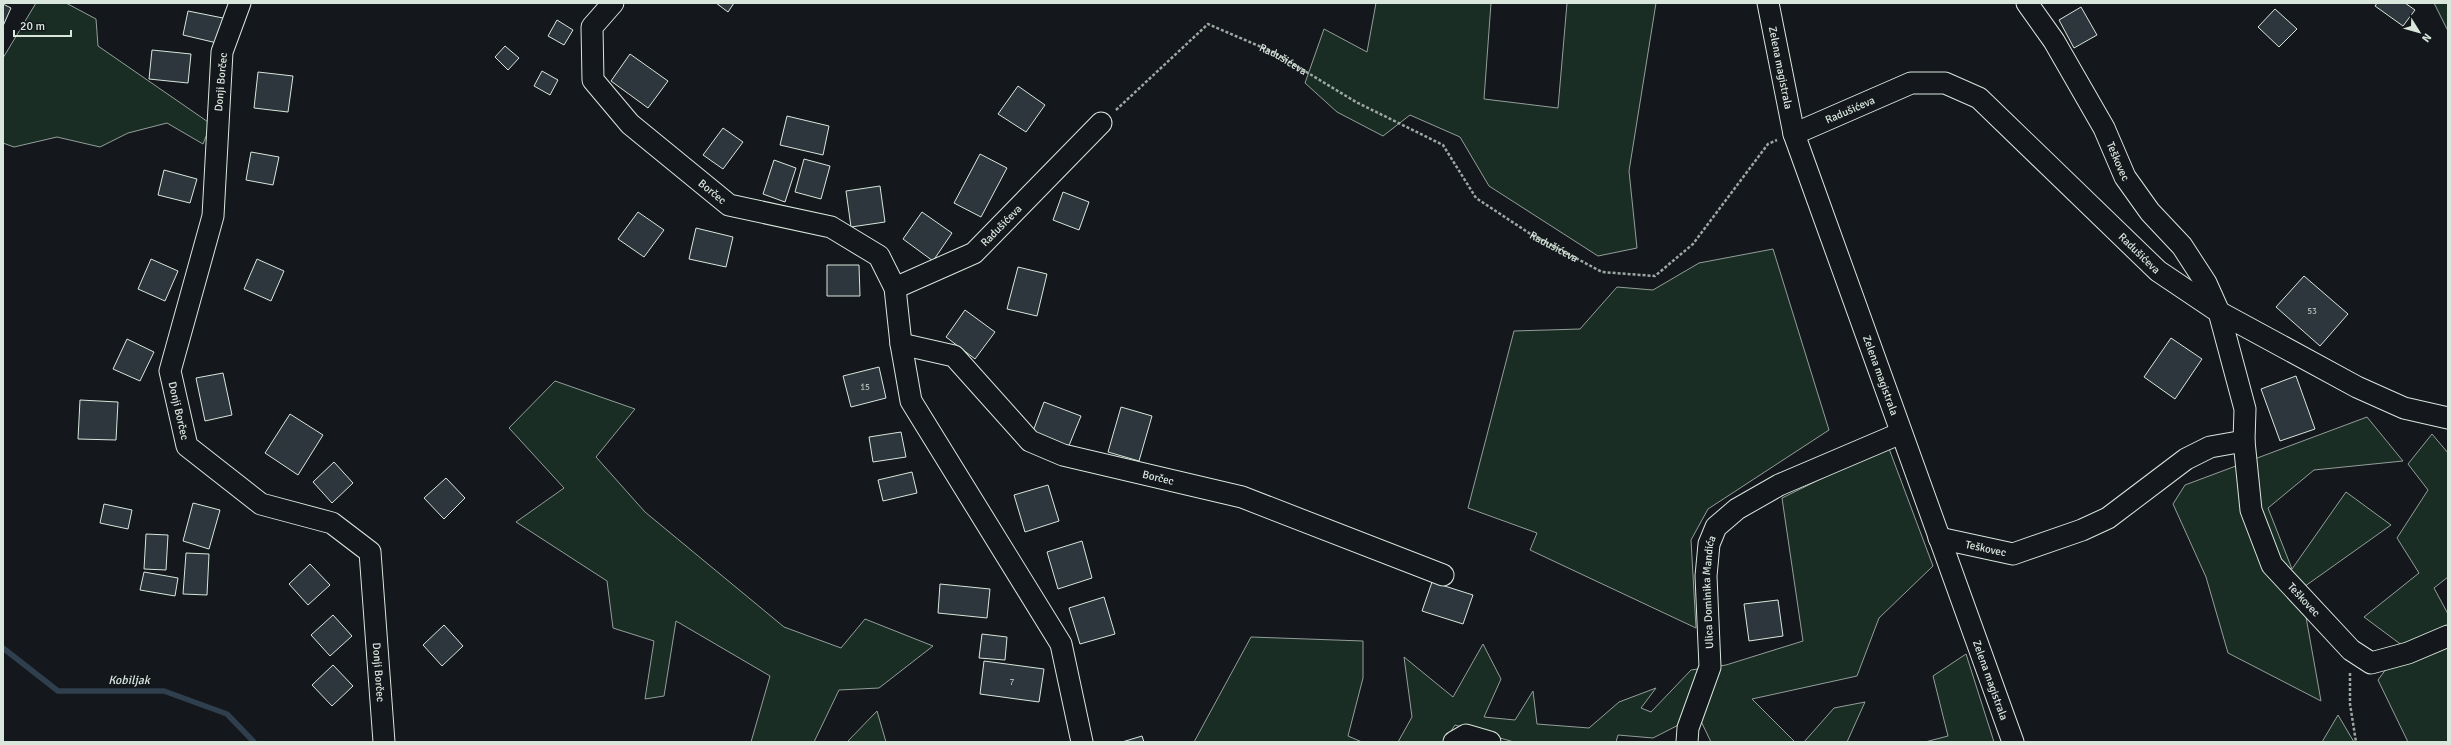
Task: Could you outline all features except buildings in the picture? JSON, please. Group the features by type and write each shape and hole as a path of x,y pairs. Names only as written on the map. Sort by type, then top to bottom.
{"street":[{"name":"Donji Borčec","path":"240,3 222,52 213,216 170,371 186,446 261,504 332,523 370,552 384,742"},
{"name":"Borčec","path":"613,3 592,27 593,80 630,124 729,205 831,227 879,256 896,288 901,344 912,401 1061,644 1082,742"},
{"name":"Zelena magistrala","path":"1768,3 1794,134 2013,742"},
{"name":"Teškovec","path":"2027,3 2054,41 2104,128 2125,177 2150,212 2182,246 2206,283 2219,312 2245,410 2244,441 2251,510 2272,565 2350,650 2371,664 2408,653 2448,636"},
{"name":"Radušićeva","path":"1794,134 1911,84 1945,83 1979,98 2158,271 2219,312"},
{"name":"Radušićeva","path":"896,288 974,253 1101,123"},
{"path":"2219,312 2357,387 2404,408 2448,418"},
{"name":"Borčec","path":"901,344 954,356 1030,441 1063,455 1242,497 1443,575"},
{"name":"Ulica Dominika Mandića","path":"1688,742 1688,728 1710,666 1706,576 1709,544 1716,527 1737,509 1779,485 1901,433"},
{"name":"Teškovec","path":"1939,538 2012,554 2082,530 2108,518 2186,459 2210,447 2244,441"},
{"path":"1454,742 1466,735 1490,742"}],"path":[{"name":"Radušićeva","path":"1101,123 1208,24 1274,53 1356,102 1443,145 1476,198 1529,233 1602,272 1655,276 1693,244 1768,144 1794,134"},
{"path":"2350,650 2350,704 2356,742"}],"green space":[{"path":"36,3 66,3 96,19 98,46 211,124 203,144 167,123 128,133 100,147 57,137 14,147 3,143 3,58"},
{"path":"1376,3 1491,3 1484,99 1558,108 1567,3 1656,3 1629,171 1637,248 1598,256 1489,186 1460,137 1410,115 1383,136 1337,112 1305,83 1324,29 1367,52"},
{"path":"2434,3 2448,3 2448,31"},
{"path":"1773,249 1829,430 1708,509 1691,540 1696,628 1530,550 1537,533 1468,508 1514,331 1580,329 1617,287 1653,290 1699,263"},
{"path":"555,381 635,409 596,457 645,512 784,627 841,648 865,619 933,646 879,688 839,690 814,742 751,742 770,676 676,621 664,696 645,699 654,641 613,628 607,581 516,522 564,488 509,428"},
{"path":"2367,417 2403,461 2314,470 2268,508 2292,569 2346,492 2391,525 2301,589 2321,701 2228,653 2206,577 2173,504 2185,485"},
{"path":"2432,434 2448,453 2448,577 2434,588 2448,614 2448,742 2408,742 2378,680 2403,646 2364,617 2419,573 2397,538 2428,490 2408,464"},
{"path":"1888,446 1933,566 1879,618 1857,676 1752,699 1795,742 1711,742 1698,715 1653,738 1618,735 1616,742 1514,742 1455,725 1444,742 1398,742 1412,717 1404,657 1453,697 1483,644 1501,679 1484,717 1515,720 1533,691 1537,724 1589,728 1619,702 1656,688 1641,708 1651,712 1691,670 1726,665 1803,641 1782,498"},
{"path":"1251,637 1363,641 1363,678 1348,736 1362,742 1194,742"},
{"path":"1966,654 1994,742 1925,742 1948,736 1933,676"},
{"path":"1865,702 1847,742 1804,742 1834,708"},
{"path":"877,711 886,742 847,742"},
{"path":"2338,715 2354,742 2322,742"}],"waterway":[{"name":"Kobiljak","path":"3,648 58,691 164,691 227,714 254,742"}]}
